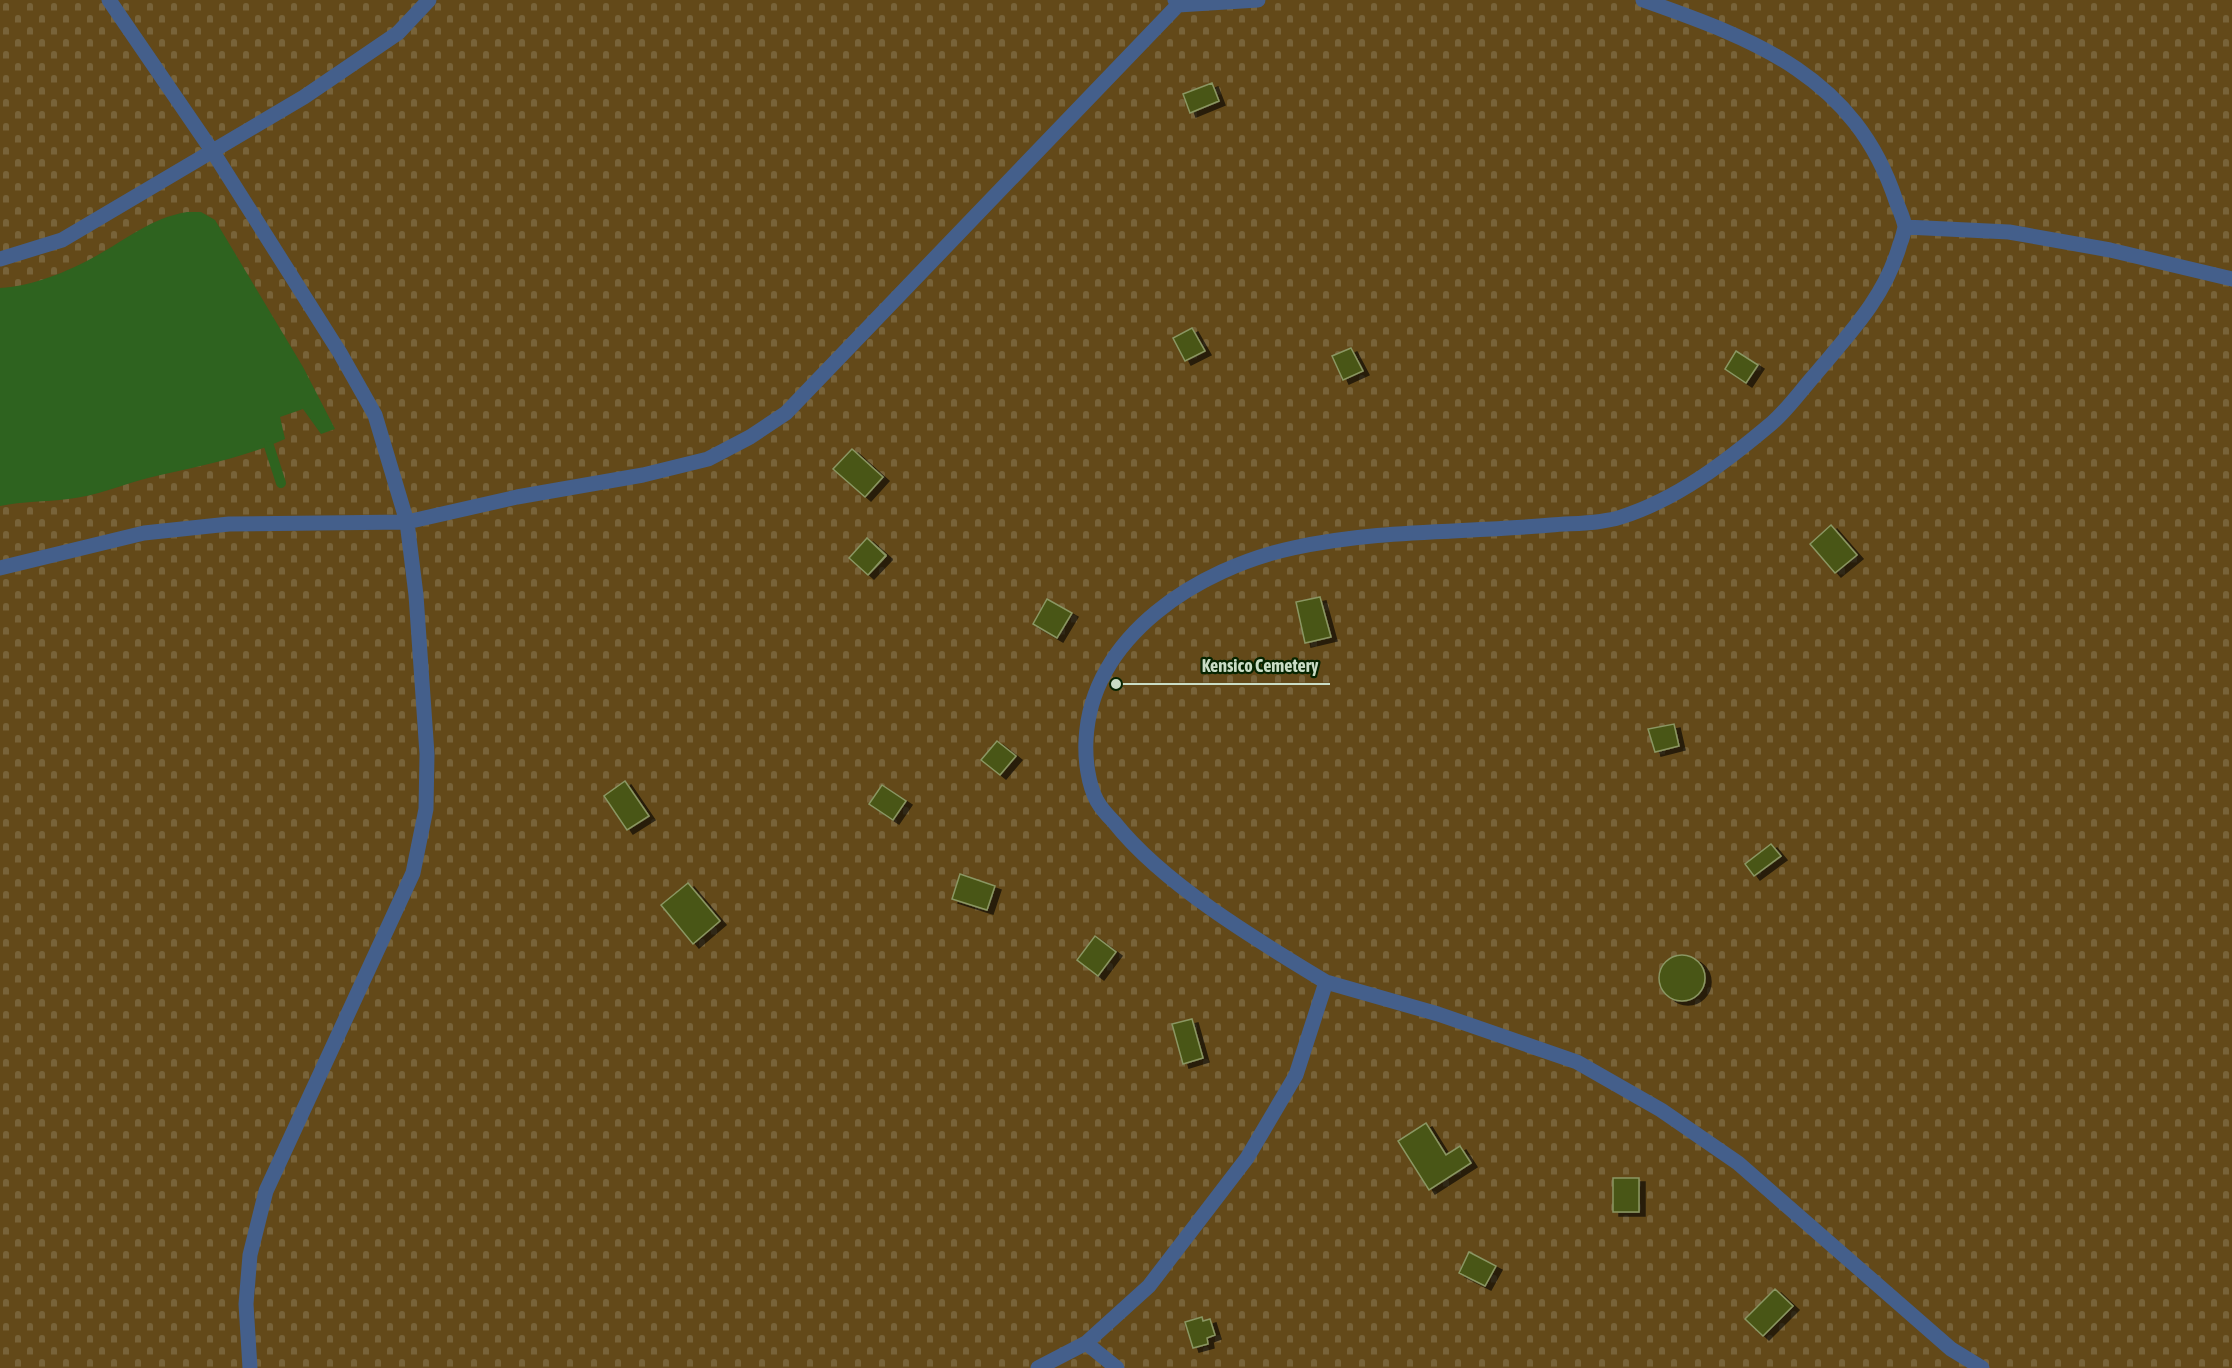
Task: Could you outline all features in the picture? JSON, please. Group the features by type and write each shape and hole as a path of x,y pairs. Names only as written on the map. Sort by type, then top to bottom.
{"lane":[{"path":"109,0 213,152 340,353 375,415 407,522 416,595 426,731 426,809 412,873 266,1191 250,1255 246,1304 250,1368"},
{"path":"0,259 62,240 213,152 304,97 398,33 429,0"},
{"path":"0,568 144,533 229,524 407,522 517,497 643,475 708,459 750,437 786,413 1176,3 1258,0"},
{"path":"1643,0 1752,41 1806,75 1849,111 1870,140 1887,173 1905,227 1892,273 1867,314 1777,419 1724,462 1675,494 1618,519 1527,527 1348,537 1288,549 1228,567 1187,589 1147,620 1120,650 1101,681 1087,720 1085,759 1096,800 1128,840 1176,882 1281,955 1326,982 1438,1014 1577,1062 1660,1110 1738,1163 1942,1341 1982,1368"},
{"path":"1905,227 2009,232 2110,250 2232,279"},
{"path":"1038,1368 1086,1343 1149,1286 1247,1158 1296,1075 1326,982"},
{"path":"1086,1343 1117,1368"}],"green space":[{"path":"0,0 2232,0 2232,1368 0,1368"}],"shaded area":[{"path":"187,212 201,212 215,220 303,367 335,429 321,434 303,409 280,417 285,439 252,452 89,495 0,506 0,288 25,284 62,273 151,224"}],"building":[{"path":"1212,83 1219,101 1190,113 1183,94"},
{"path":"1192,328 1205,351 1185,361 1173,338"},
{"path":"1351,348 1363,371 1343,380 1332,356"},
{"path":"1736,351 1758,365 1746,383 1725,369"},
{"path":"852,449 883,477 865,497 833,469"},
{"path":"1831,525 1857,555 1835,573 1810,544"},
{"path":"867,538 886,556 868,575 849,558"},
{"path":"867,538 886,555 868,575 849,558"},
{"path":"1320,597 1331,637 1305,643 1296,602"},
{"path":"1047,599 1072,613 1057,638 1033,624"},
{"path":"1674,724 1679,746 1655,752 1648,729"},
{"path":"997,741 1016,756 1000,775 981,760"},
{"path":"625,781 649,816 627,830 604,796"},
{"path":"882,785 906,801 893,820 869,804"},
{"path":"1771,844 1781,856 1754,876 1745,864"},
{"path":"960,874 995,886 987,910 952,899"},
{"path":"688,883 720,921 693,944 661,905"},
{"path":"1095,936 1116,952 1098,976 1077,960"},
{"path":"1682,955 1698,962 1705,978 1698,994 1682,1001 1666,994 1659,978 1666,962"},
{"path":"1192,1019 1203,1058 1183,1064 1172,1024"},
{"path":"1426,1123 1446,1155 1460,1146 1471,1163 1429,1190 1398,1141"},
{"path":"1613,1178 1639,1178 1639,1212 1613,1212"},
{"path":"1469,1252 1496,1266 1485,1286 1459,1273"},
{"path":"1469,1252 1496,1266 1485,1286 1459,1273"},
{"path":"1775,1289 1793,1306 1763,1336 1745,1319"},
{"path":"1202,1317 1203,1321 1210,1319 1215,1335 1207,1338 1208,1344 1193,1348 1185,1322"}],"waterway":[{"path":"269,446 281,483"}],"place":[{"name":"Kensico Cemetery","path":"1116,684"}]}
